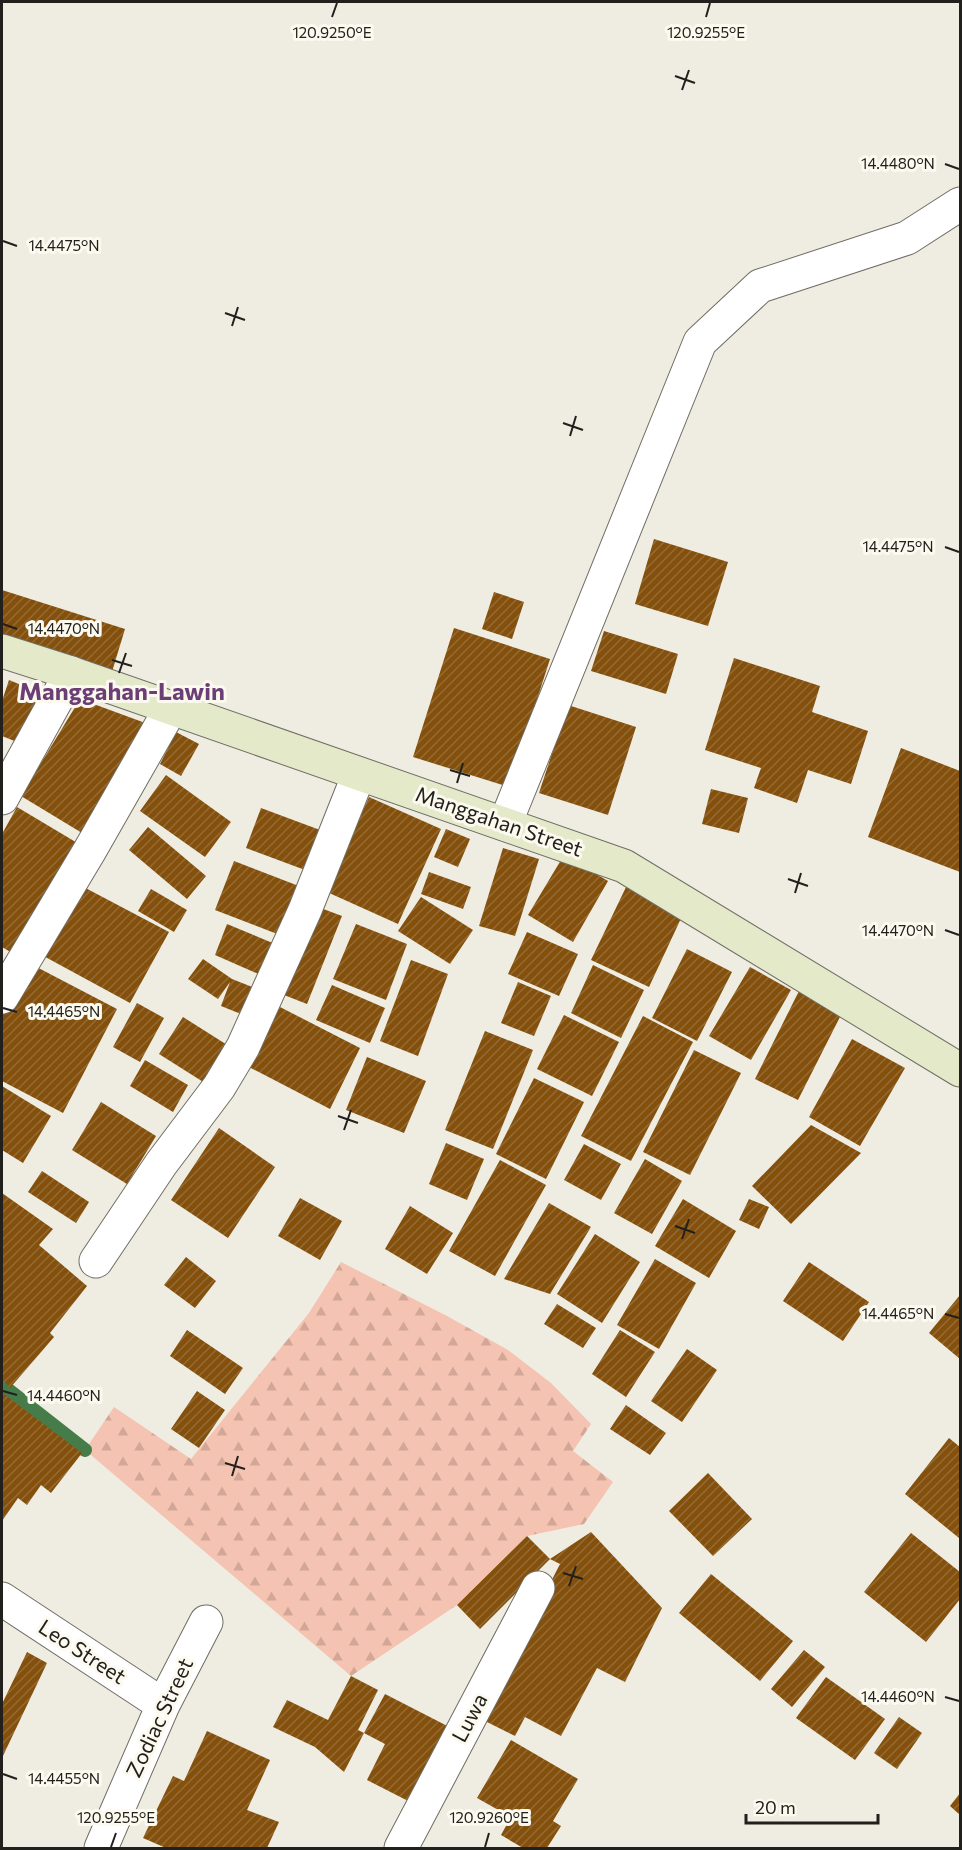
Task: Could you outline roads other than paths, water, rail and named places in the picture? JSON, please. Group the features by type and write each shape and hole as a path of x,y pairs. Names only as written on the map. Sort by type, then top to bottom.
{"street":[{"path":"505,824 700,342 759,286 908,238 960,204"},
{"name":"Manggahan Street","path":"2,651 624,866 960,1070"},
{"path":"2,798 71,673"},
{"path":"2,997 171,708"},
{"path":"96,1261 161,1164 219,1087 243,1047 305,910 359,774"},
{"name":"Luwa","path":"401,1848 538,1588"},
{"name":"Leo Street","path":"2,1599 163,1705"},
{"name":"Zodiac Street","path":"101,1848 163,1705 206,1622"}],"waterway":[{"path":"2,1385 85,1450"}],"district":[{"name":"Manggahan-Lawin","path":"122,692"}]}
